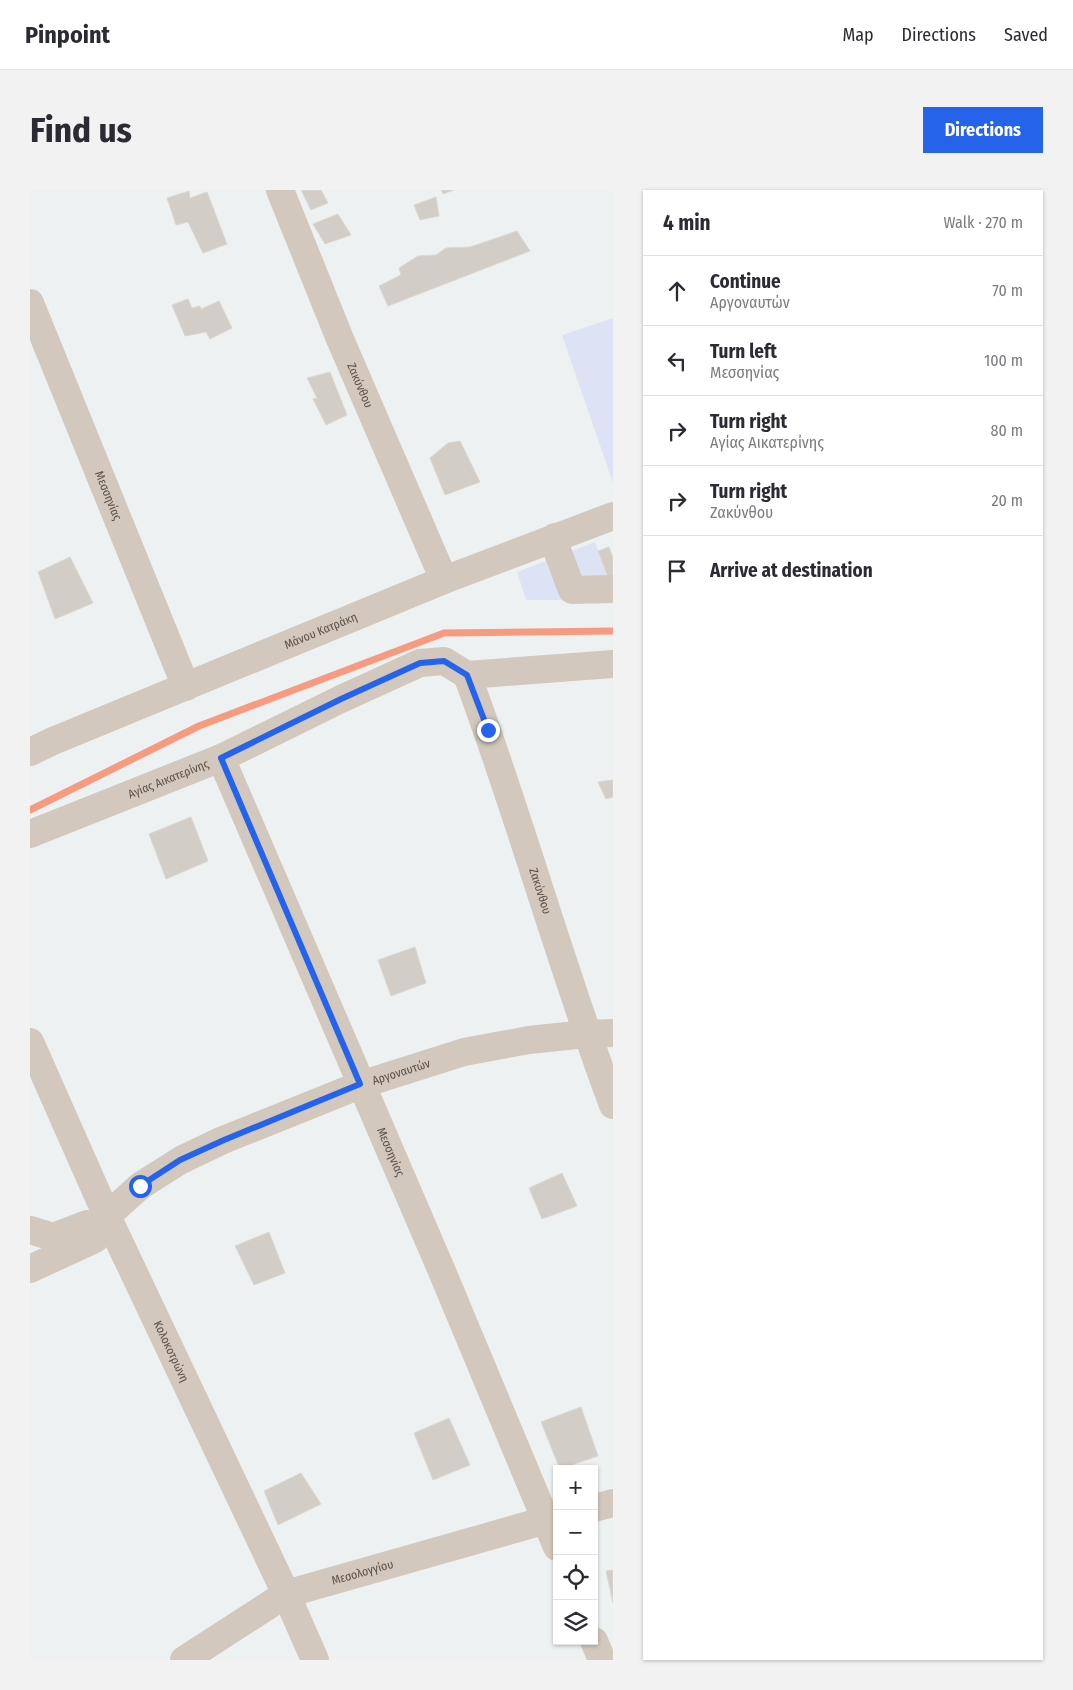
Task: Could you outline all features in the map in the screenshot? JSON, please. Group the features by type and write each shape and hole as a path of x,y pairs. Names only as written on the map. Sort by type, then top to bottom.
{"street":[{"name":"Ζακύνθου","path":"280,190 340,339 444,580"},
{"name":"Μεσσηνίας","path":"30,303 186,687"},
{"name":"Μάνου Κατράκη","path":"30,752 444,580 613,516"},
{"path":"555,537 557,550 572,590 613,589"},
{"name":"Αγίας Αικατερίνης","path":"30,834 221,758 341,699 420,663 444,661 467,675"},
{"path":"467,675 613,664"},
{"name":"Ζακύνθου","path":"467,675 491,740 586,1034 613,1106"},
{"name":"Μεσσηνίας","path":"221,758 360,1084 552,1519"},
{"name":"Αργοναυτών","path":"30,1269 94,1239 107,1216 140,1186 180,1160 360,1084 464,1052 529,1040 613,1033"},
{"name":"Κολοκοτρώνη","path":"30,1042 107,1216 316,1660"},
{"path":"30,1230 52,1237 107,1216"},
{"path":"598,1507 613,1504"},
{"name":"Μεσολογγίου","path":"184,1660 286,1594 552,1519"},
{"path":"596,1645 602,1660"}],"sand":[{"path":"613,318 613,483 562,335"},
{"path":"595,542 609,579 613,600 526,600 517,572"}],"building":[{"path":"301,190 321,190 328,203 311,210"},
{"path":"441,190 454,190 443,194"},
{"path":"189,191 190,198 207,192 227,244 203,253 188,222 176,225 167,198"},
{"path":"436,197 439,216 420,220 414,205"},
{"path":"338,214 351,235 325,244 313,224"},
{"path":"517,231 530,251 388,306 379,286 401,275 399,268 418,256 436,255 446,248 470,247"},
{"path":"188,299 192,308 200,306 201,309 219,301 232,328 210,339 206,332 185,336 172,305"},
{"path":"330,372 347,415 326,425 313,399 317,398 307,378"},
{"path":"460,441 480,482 445,495 430,458 448,443"},
{"path":"609,547 613,557 613,578 609,580 598,551"},
{"path":"70,557 93,603 55,619 38,572"},
{"path":"613,780 613,797 606,799 598,782"},
{"path":"191,817 208,861 166,879 149,834"},
{"path":"415,947 426,983 391,996 378,960"},
{"path":"562,1173 577,1206 542,1219 529,1188"},
{"path":"269,1232 285,1273 254,1285 235,1246"},
{"path":"581,1407 598,1456 572,1465 558,1465 541,1422"},
{"path":"449,1418 470,1465 433,1480 414,1433"},
{"path":"301,1473 321,1504 278,1525 264,1491"},
{"path":"613,1570 613,1603 606,1571"}],"waterway":[{"path":"30,810 199,726 444,633 613,631"}],"route":[{"path":"140,1186 180,1160 360,1084 221,758 341,699 420,663 444,661 467,675 488,730"}]}
